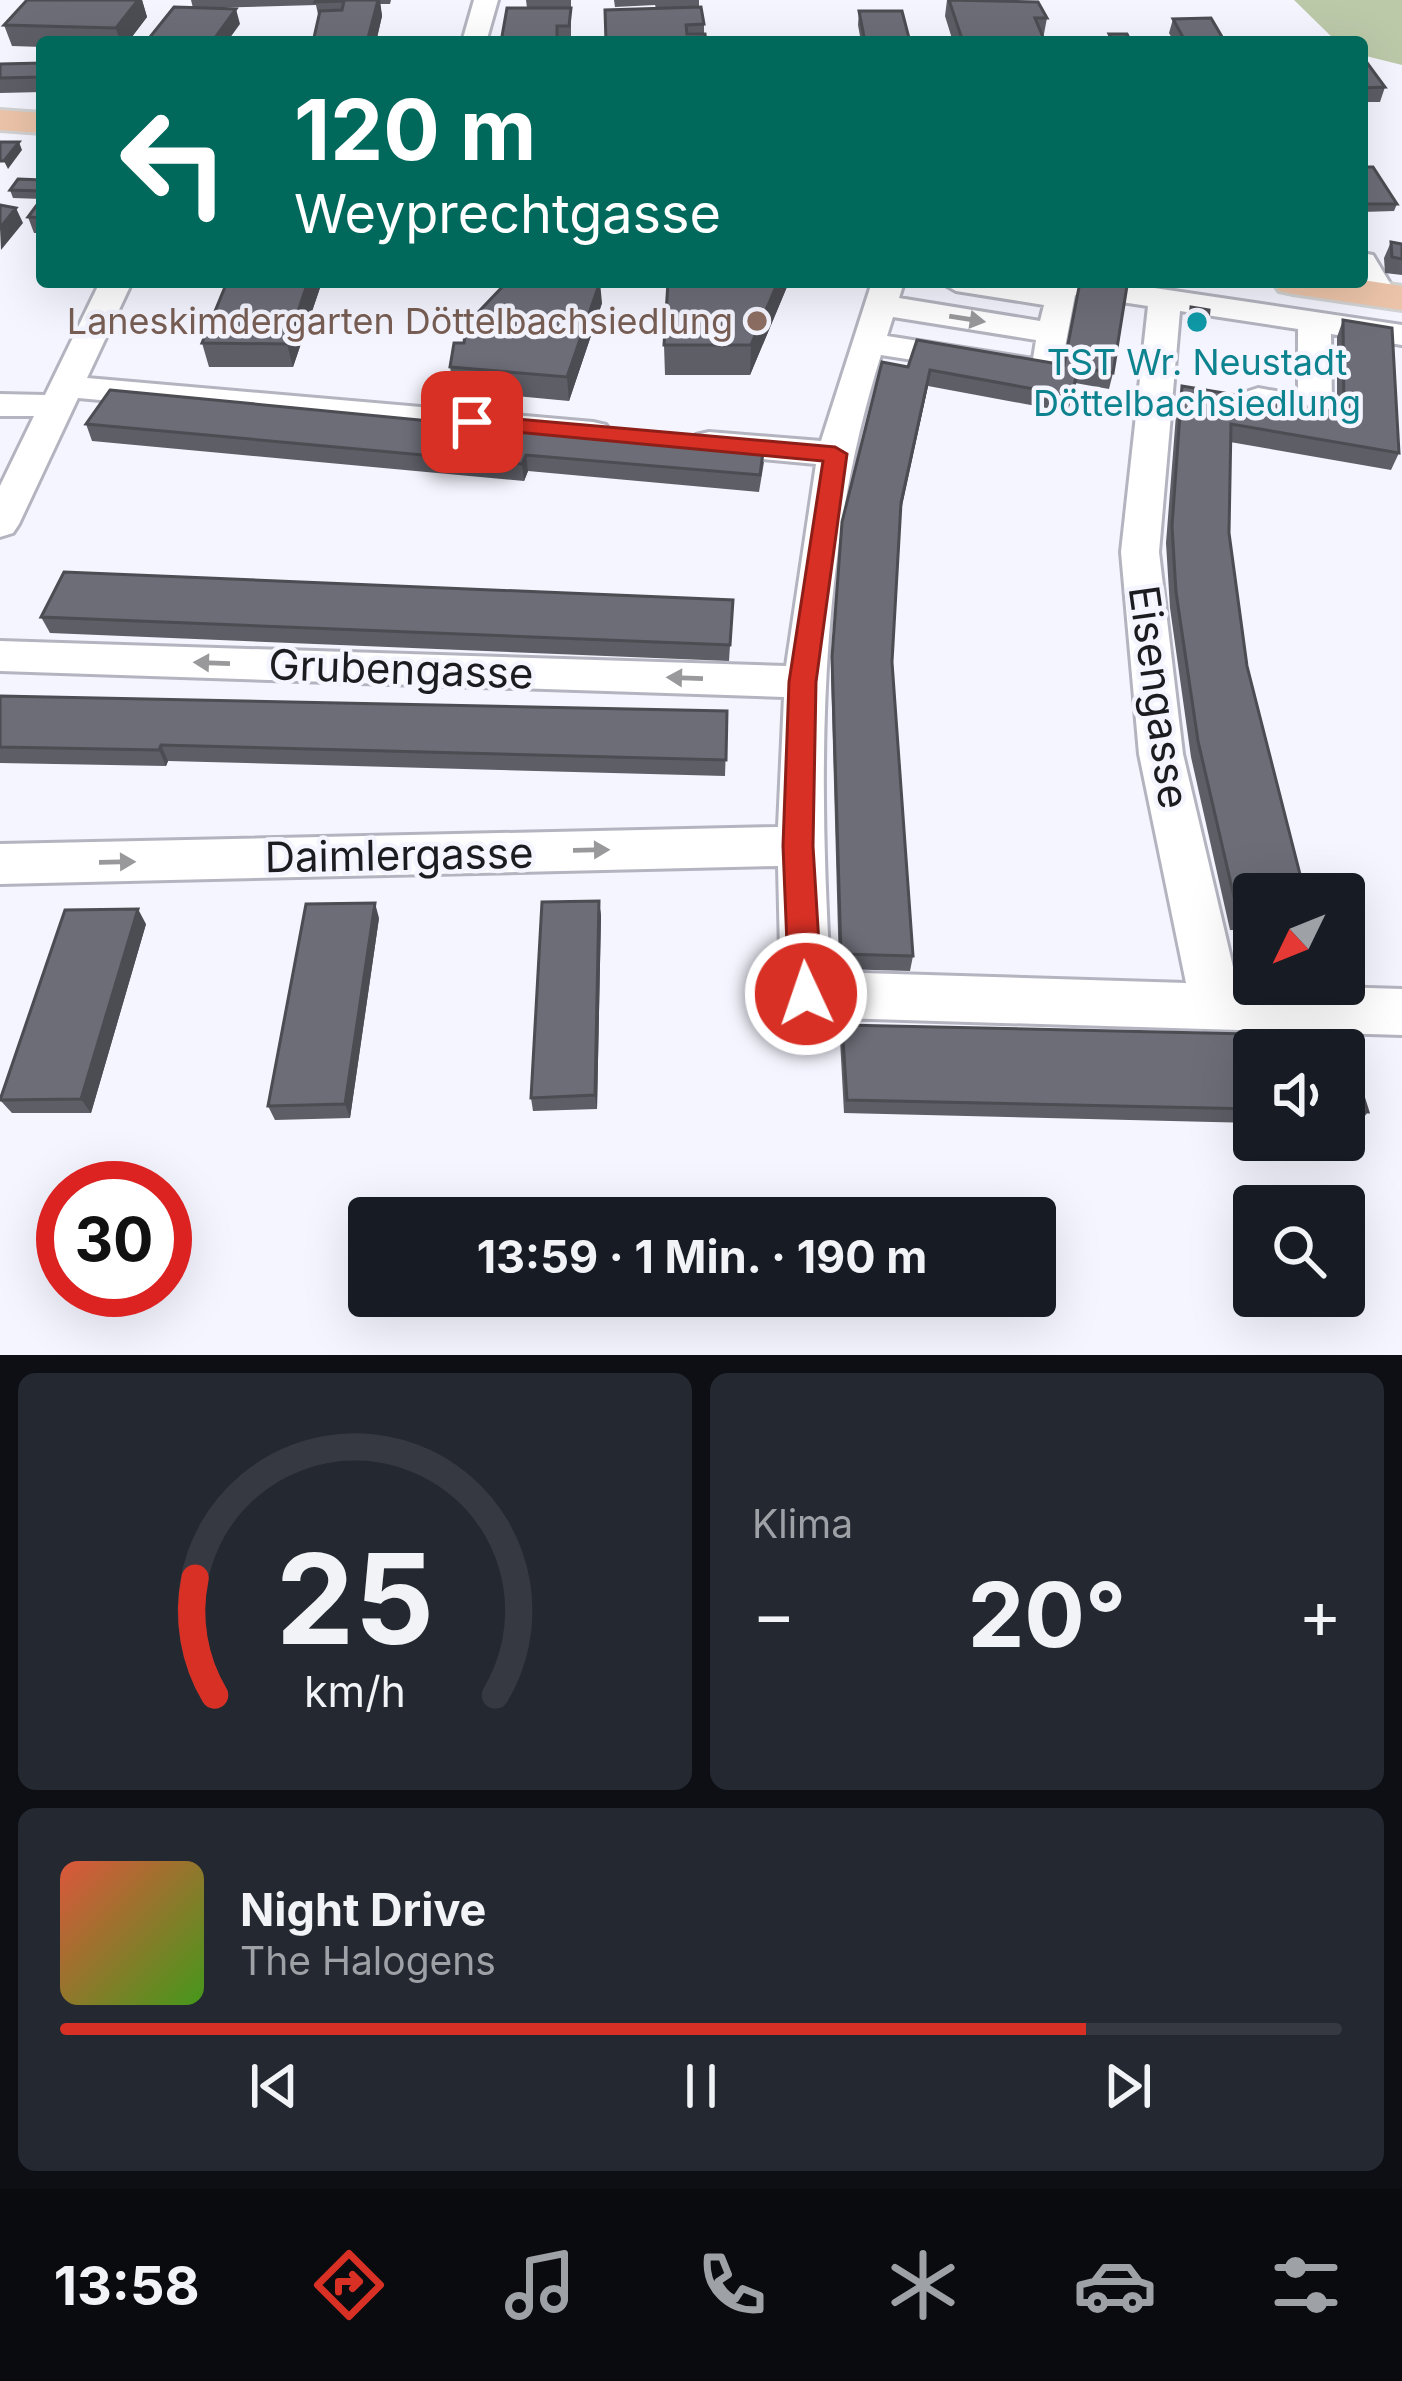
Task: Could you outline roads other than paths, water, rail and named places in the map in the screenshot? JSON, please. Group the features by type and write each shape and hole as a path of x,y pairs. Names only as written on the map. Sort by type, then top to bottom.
{"main road":[{"path":"0,121 36,123"}],"street":[{"path":"476,36 486,0"},
{"path":"0,524 57,396 113,288"},
{"path":"995,288 1061,298"},
{"path":"1068,288 1061,298 1047,371 879,310 835,454 802,682 798,846 806,994 1402,1012"},
{"path":"1090,288 1402,335"},
{"name":"Eisengasse","path":"1165,299 1168,384 1140,551 1161,754 1216,1009"},
{"path":"1225,393 1315,408 1314,322"},
{"path":"0,405 57,396 625,436"},
{"path":"671,440 835,454"},
{"name":"Grubengasse","path":"0,656 802,682"},
{"name":"Daimlergasse","path":"0,864 798,846"}],"place":[{"name":"Laneskimdergarten Döttelbachsiedlung","path":"757,321"},
{"name":"TST Wr. Neustadt Döttelbachsiedlung","path":"1197,322"}]}
